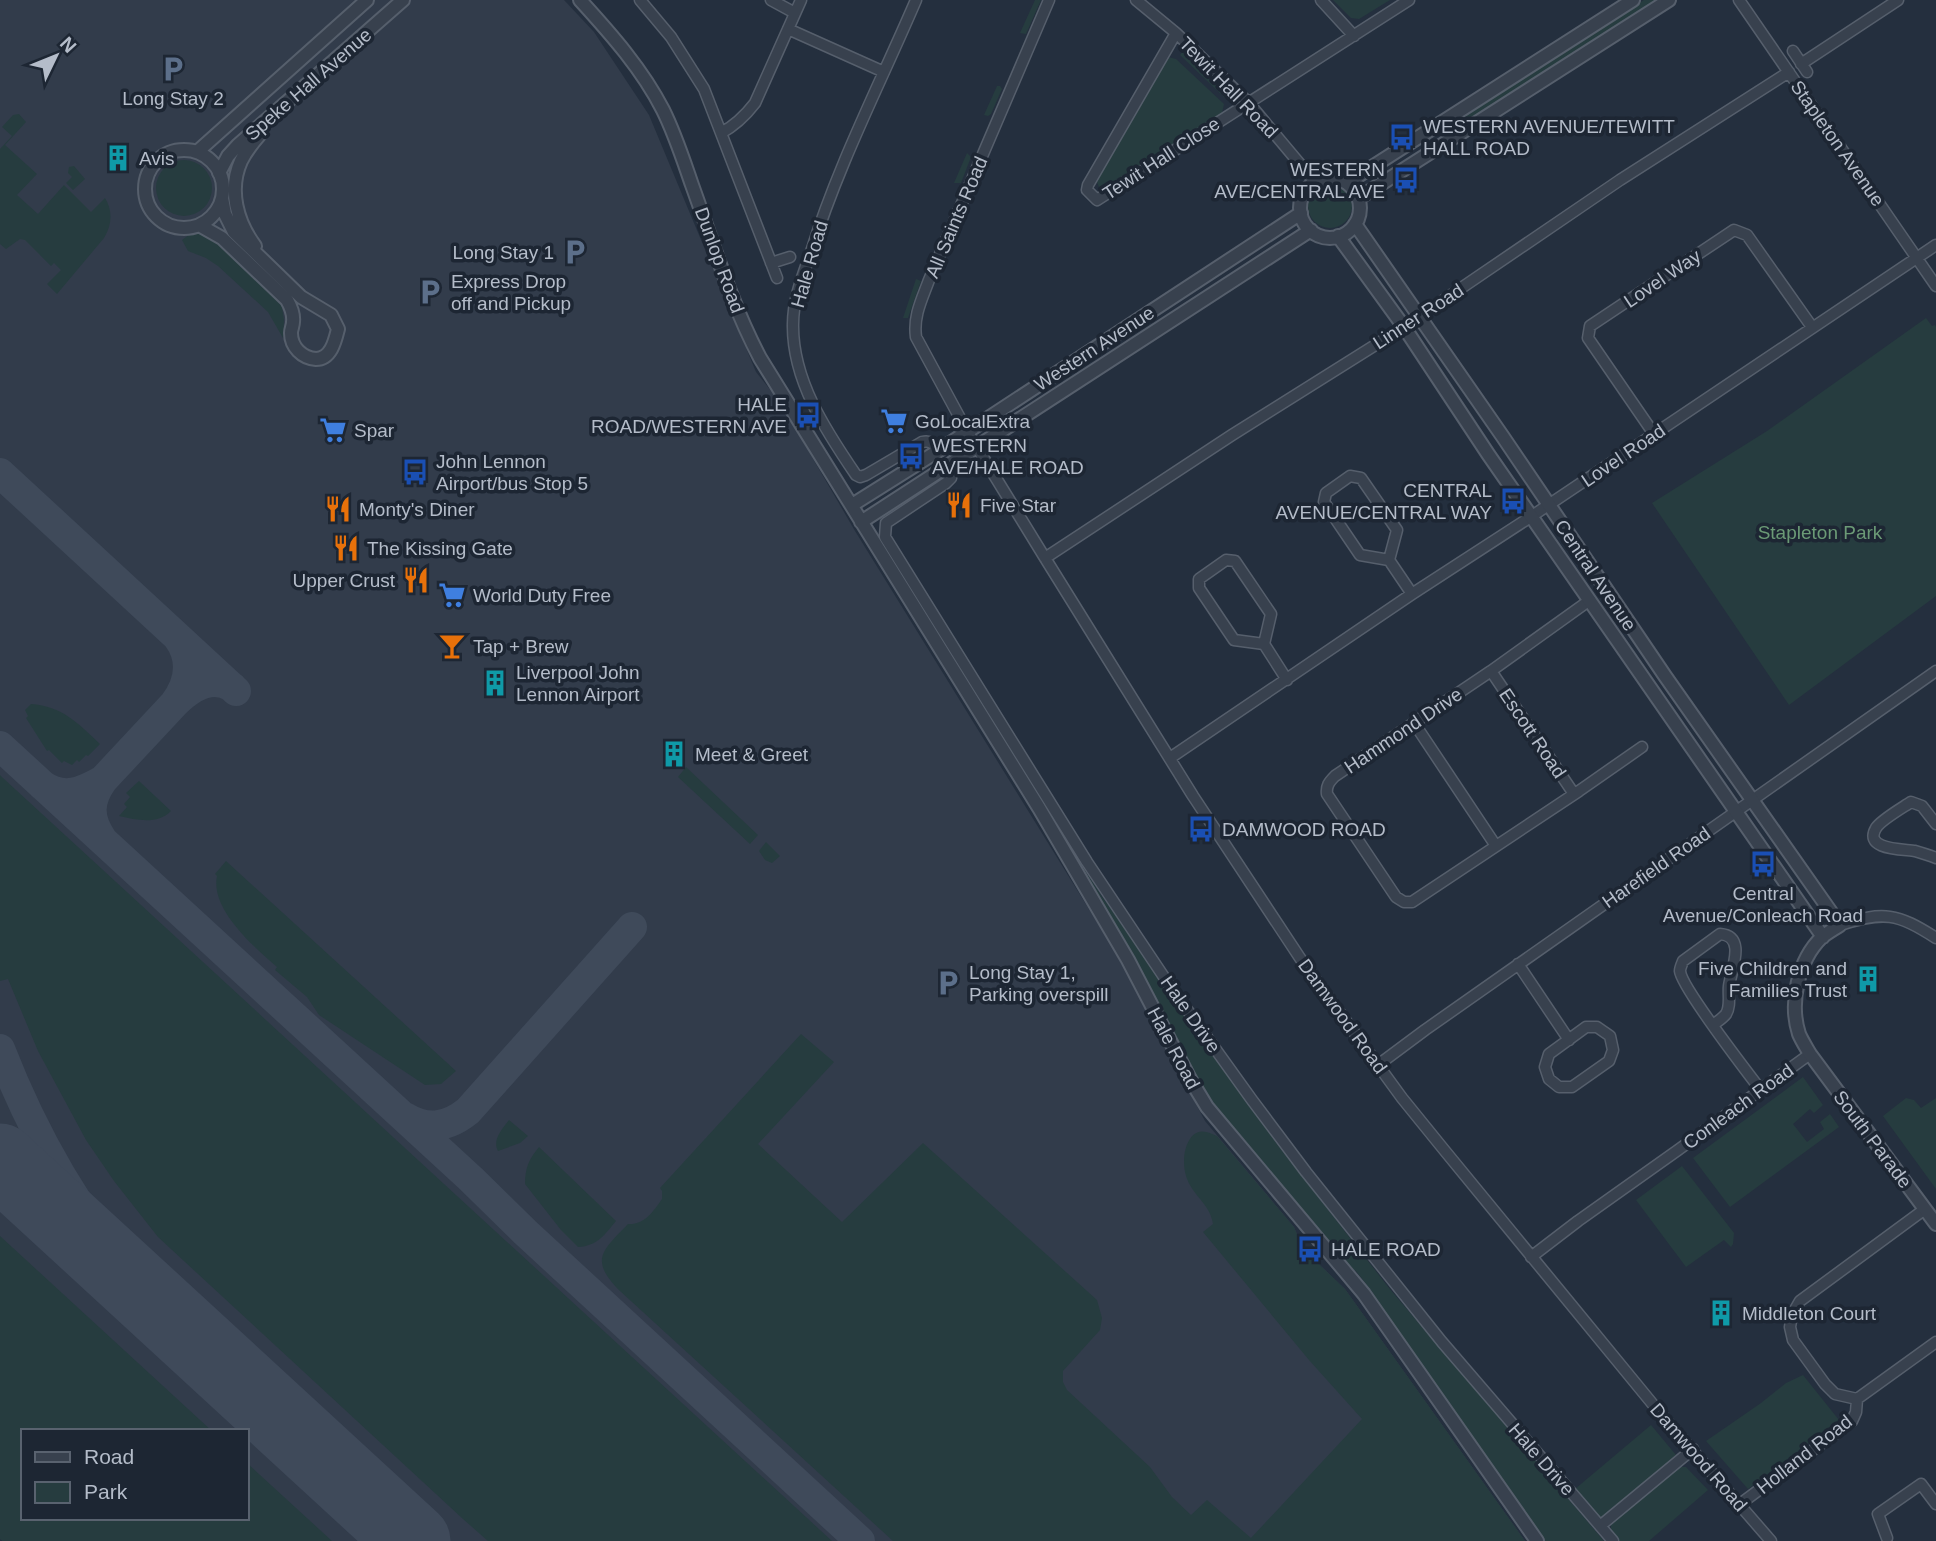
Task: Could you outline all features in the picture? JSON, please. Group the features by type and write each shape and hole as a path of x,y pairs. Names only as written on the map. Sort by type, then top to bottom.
{"street":[{"name":"Speke Hall Avenue","path":"197,152 367,0"},
{"name":"Speke Hall Avenue","path":"219,173 238,145 403,0"},
{"name":"Dunlop Road","path":"580,0 615,38 662,108 748,336 861,522"},
{"path":"640,0 671,37 704,89 777,278"},
{"path":"771,0 795,13"},
{"path":"721,133 746,116 755,103 801,0"},
{"name":"Hale Road","path":"916,0 841,166 796,299 793,325 802,377 816,409 856,475 866,475 927,440 933,442 938,451"},
{"name":"All Saints Road","path":"977,446 925,356 916,337 914,325 929,280 1049,0"},
{"name":"Tewit Hall Road","path":"1136,0 1176,33 1248,102 1315,182"},
{"path":"1321,0 1354,36"},
{"path":"1248,102 1409,0"},
{"path":"1347,183 1633,0"},
{"path":"1359,198 1669,0"},
{"name":"Stapleton Avenue","path":"1739,0 1936,286"},
{"path":"1793,51 1804,68 1898,0"},
{"path":"788,29 884,72"},
{"name":"Tewit Hall Close","path":"1176,33 1088,185 1087,190 1091,195 1097,200 1248,102"},
{"name":"Linner Road","path":"1045,558 1404,327 1620,180 1789,72"},
{"path":"271,268 241,223 235,199 236,179 249,148 291,98"},
{"path":"199,225 222,238 287,300 292,309 291,337 299,352 313,359 327,355 338,330 336,323 325,310 301,296 234,232 225,214 223,185 210,160 197,152 186,150 165,155 147,174 144,189 150,209 160,221 175,227 199,225 209,219 218,209 222,198"},
{"path":"1331,178 1347,183 1354,189 1359,198 1359,216 1345,234 1329,237 1320,235 1311,230 1303,219 1303,195 1315,182 1331,178"},
{"name":"Western Avenue","path":"852,505 1301,213"},
{"name":"Central Avenue","path":"1355,224 1840,925"},
{"name":"Western Avenue","path":"861,522 1311,230"},
{"name":"Lovel Way","path":"1654,434 1588,338 1590,326 1734,230 1747,234 1812,327"},
{"name":"Central Avenue","path":"1338,236 1404,327 1488,454 1823,937"},
{"name":"Lovel Road","path":"1170,758 1936,246"},
{"path":"771,264 790,257"},
{"name":"Damwood Road","path":"977,446 1170,758 1300,958 1402,1098 1531,1257 1771,1541"},
{"name":"Hale Drive","path":"948,465 952,472 946,483 886,523 885,537 900,573 1087,862 1168,983 1252,1100 1306,1172 1443,1342 1613,1541"},
{"path":"1389,560 1397,530 1361,478 1350,476 1326,493 1324,502 1360,555 1389,560 1412,594"},
{"name":"Hale Road","path":"861,522 900,573 1074,867 1128,960 1184,1069 1207,1107 1364,1294 1537,1541"},
{"path":"1264,644 1234,640 1199,588 1199,579 1226,560 1235,561 1271,614 1264,644 1287,680"},
{"name":"Hammond Drive","path":"1590,600 1491,671 1335,776 1326,787 1327,794 1399,900 1412,902 1642,747"},
{"name":"Escott Road","path":"1491,671 1574,794"},
{"name":"Harefield Road","path":"1378,1065 1936,671"},
{"path":"1414,723 1496,846"},
{"path":"1936,824 1922,806 1911,802 1876,826 1873,834 1882,847 1936,858"},
{"name":"Conleach Road","path":"1531,1257 1810,1054 1796,1020 1795,997 1802,970 1811,951 1823,937 1840,925 1868,916 1891,916 1916,925 1936,938"},
{"path":"1713,1025 1725,1016 1728,1010 1728,988 1736,953 1735,943 1726,934 1720,934 1683,961 1680,972 1713,1025 1760,1089"},
{"path":"1518,964 1569,1040"},
{"path":"1586,1027 1597,1027 1610,1036 1613,1050 1609,1061 1572,1087 1559,1087 1549,1079 1545,1067 1549,1054 1569,1040 1586,1027"},
{"name":"South Parade","path":"1810,1054 1936,1224"},
{"path":"1925,1209 1800,1301 1792,1315 1790,1327 1793,1340 1825,1384 1835,1394 1857,1399 1936,1342"},
{"name":"Holland Road","path":"1740,1504 1852,1421 1857,1399"},
{"path":"1600,1526 1693,1449"},
{"path":"1887,1538 1878,1514 1921,1484 1936,1504"}],"shaded area":[{"name":"Liverpool John Lennon Airport","path":"0,0 564,0 594,32 649,115 756,372 780,402 855,531 1113,948 1205,1121 1294,1227 1303,1249 1345,1289 1525,1541 0,1539"}],"green space":[{"path":"1035,0 1041,0 1026,34 1020,33"},
{"path":"1333,0 1390,0 1359,19 1351,18"},
{"path":"1644,0 1656,0 1451,133 1447,127"},
{"path":"1186,47 1233,93 1226,99 1180,55"},
{"path":"1168,57 1176,59 1224,104 1222,113 1108,188 1099,187 1099,175"},
{"path":"997,86 1002,89 991,114 984,115"},
{"path":"19,114 26,122 5,145 37,174 17,195 38,214 64,185 91,212 105,198 109,208 110,223 104,238 57,294 47,284 61,270 54,263 51,266 25,240 20,239 6,249 0,244 0,149 12,136 2,127 13,115"},
{"path":"967,153 971,157 961,183 954,183"},
{"path":"178,160 190,160 200,164 208,172 212,188 208,204 200,212 190,216 178,216 168,212 160,204 156,194 156,182 160,172 168,164"},
{"path":"74,166 85,179 73,190 66,183 72,177 68,173 69,167"},
{"path":"1330,184 1345,191 1352,206 1345,221 1330,228 1315,221 1308,206 1315,191"},
{"path":"198,233 211,238 272,292 282,307 283,338 268,312 218,266 188,251 182,240 190,234"},
{"path":"916,279 921,281 908,318 903,318"},
{"name":"Stapleton Park","path":"1926,318 1936,327 1936,596 1789,705 1652,503 1767,431"},
{"path":"31,704 61,712 100,744 79,762 77,760 72,765 64,761 62,763 47,751 26,718 28,716 25,710"},
{"path":"1001,739 1102,897 1280,1148 1389,1288 1604,1541 1545,1541 1377,1306 1373,1293 1356,1271 1345,1266 1222,1119 1193,1074"},
{"path":"686,767 758,835 750,844 678,777"},
{"path":"0,775 832,1541 488,1541 463,1519 158,1237 86,1140 38,1051 8,979 0,981"},
{"path":"139,781 171,811 153,820 119,816 127,807 124,804 130,797 126,793"},
{"path":"766,842 780,856 772,863 765,860 759,851"},
{"path":"226,861 456,1071 441,1084 425,1085 319,1015 307,997 275,970 277,967 246,938 227,914 220,901 215,874"},
{"path":"801,1034 834,1062 758,1144 842,1222 923,1143 1097,1300 1102,1318 1100,1330 1063,1371 1063,1382 1067,1390 1150,1467 1172,1497 1191,1515 1207,1500 1251,1538 1362,1419 1309,1360 1203,1232 1213,1224 1211,1216 1188,1181 1184,1162 1186,1148 1192,1136 1204,1132 1217,1136 1294,1227 1303,1249 1345,1289 1525,1541 893,1541 620,1291 610,1280 602,1263 611,1242 628,1224 639,1222 652,1213 662,1199 660,1188"},
{"path":"1803,1077 1823,1105 1814,1113 1810,1109 1793,1124 1807,1142 1824,1129 1820,1122 1830,1114 1839,1127 1730,1207 1693,1158"},
{"path":"1906,1098 1914,1100 1921,1108 1936,1098 1936,1189 1883,1116"},
{"path":"509,1120 528,1136 520,1143 498,1151 497,1139"},
{"path":"539,1147 616,1221 596,1242 578,1247 525,1184 528,1164"},
{"path":"1682,1166 1734,1233 1731,1247 1724,1240 1686,1267 1636,1200"},
{"path":"0,1236 210,1429 21,1429 21,1520 248,1520 248,1464 332,1541 3,1541 0,1539"},
{"path":"1803,1375 1839,1420 1748,1489 1706,1441 1786,1383"},
{"path":"1651,1425 1676,1455 1604,1518 1596,1515 1575,1489"},
{"path":"1679,1467 1686,1467 1708,1490 1649,1541 1619,1541 1611,1532 1611,1524"}],"taxiway":[{"path":"0,473 236,691"},
{"path":"178,638 186,655 188,672 174,704 201,685 216,682 232,687"},
{"path":"103,780 174,704"},
{"path":"0,746 860,1541"},
{"path":"42,785 50,790 73,793 103,780 92,802 92,817 102,839"},
{"path":"405,1117 422,1124 438,1125 453,1121 468,1111 632,927"},
{"path":"0,1049 27,1112 77,1202 117,1258 147,1293 211,1355"},
{"path":"407,1536 413,1541"}],"runway":[{"path":"0,1161 413,1541"}],"place":[{"name":"Long Stay 2","path":"173,69"},
{"name":"WESTERN AVENUE/TEWITT HALL ROAD","path":"1402,137"},
{"name":"Avis","path":"118,158"},
{"name":"WESTERN AVE/CENTRAL AVE","path":"1406,180"},
{"name":"Long Stay 1","path":"575,252"},
{"name":"Express Drop off and Pickup","path":"430,292"},
{"name":"HALE ROAD/WESTERN AVE","path":"808,415"},
{"name":"GoLocalExtra","path":"894,421"},
{"name":"Spar","path":"333,430"},
{"name":"WESTERN AVE/HALE ROAD","path":"911,456"},
{"name":"John Lennon Airport/bus Stop 5","path":"415,472"},
{"name":"CENTRAL AVENUE/CENTRAL WAY","path":"1513,501"},
{"name":"Five Star","path":"959,505"},
{"name":"Monty's Diner","path":"338,509"},
{"name":"The Kissing Gate","path":"346,548"},
{"name":"Upper Crust","path":"416,580"},
{"name":"World Duty Free","path":"452,595"},
{"name":"Tap + Brew","path":"452,646"},
{"name":"Liverpool John Lennon Airport","path":"495,683"},
{"name":"Meet & Greet","path":"674,754"},
{"name":"DAMWOOD ROAD","path":"1201,829"},
{"name":"Central Avenue/Conleach Road","path":"1763,864"},
{"name":"Five Children and Families Trust","path":"1868,979"},
{"name":"Long Stay 1, Parking overspill","path":"948,983"},
{"name":"HALE ROAD","path":"1310,1249"},
{"name":"Middleton Court","path":"1721,1313"}]}
